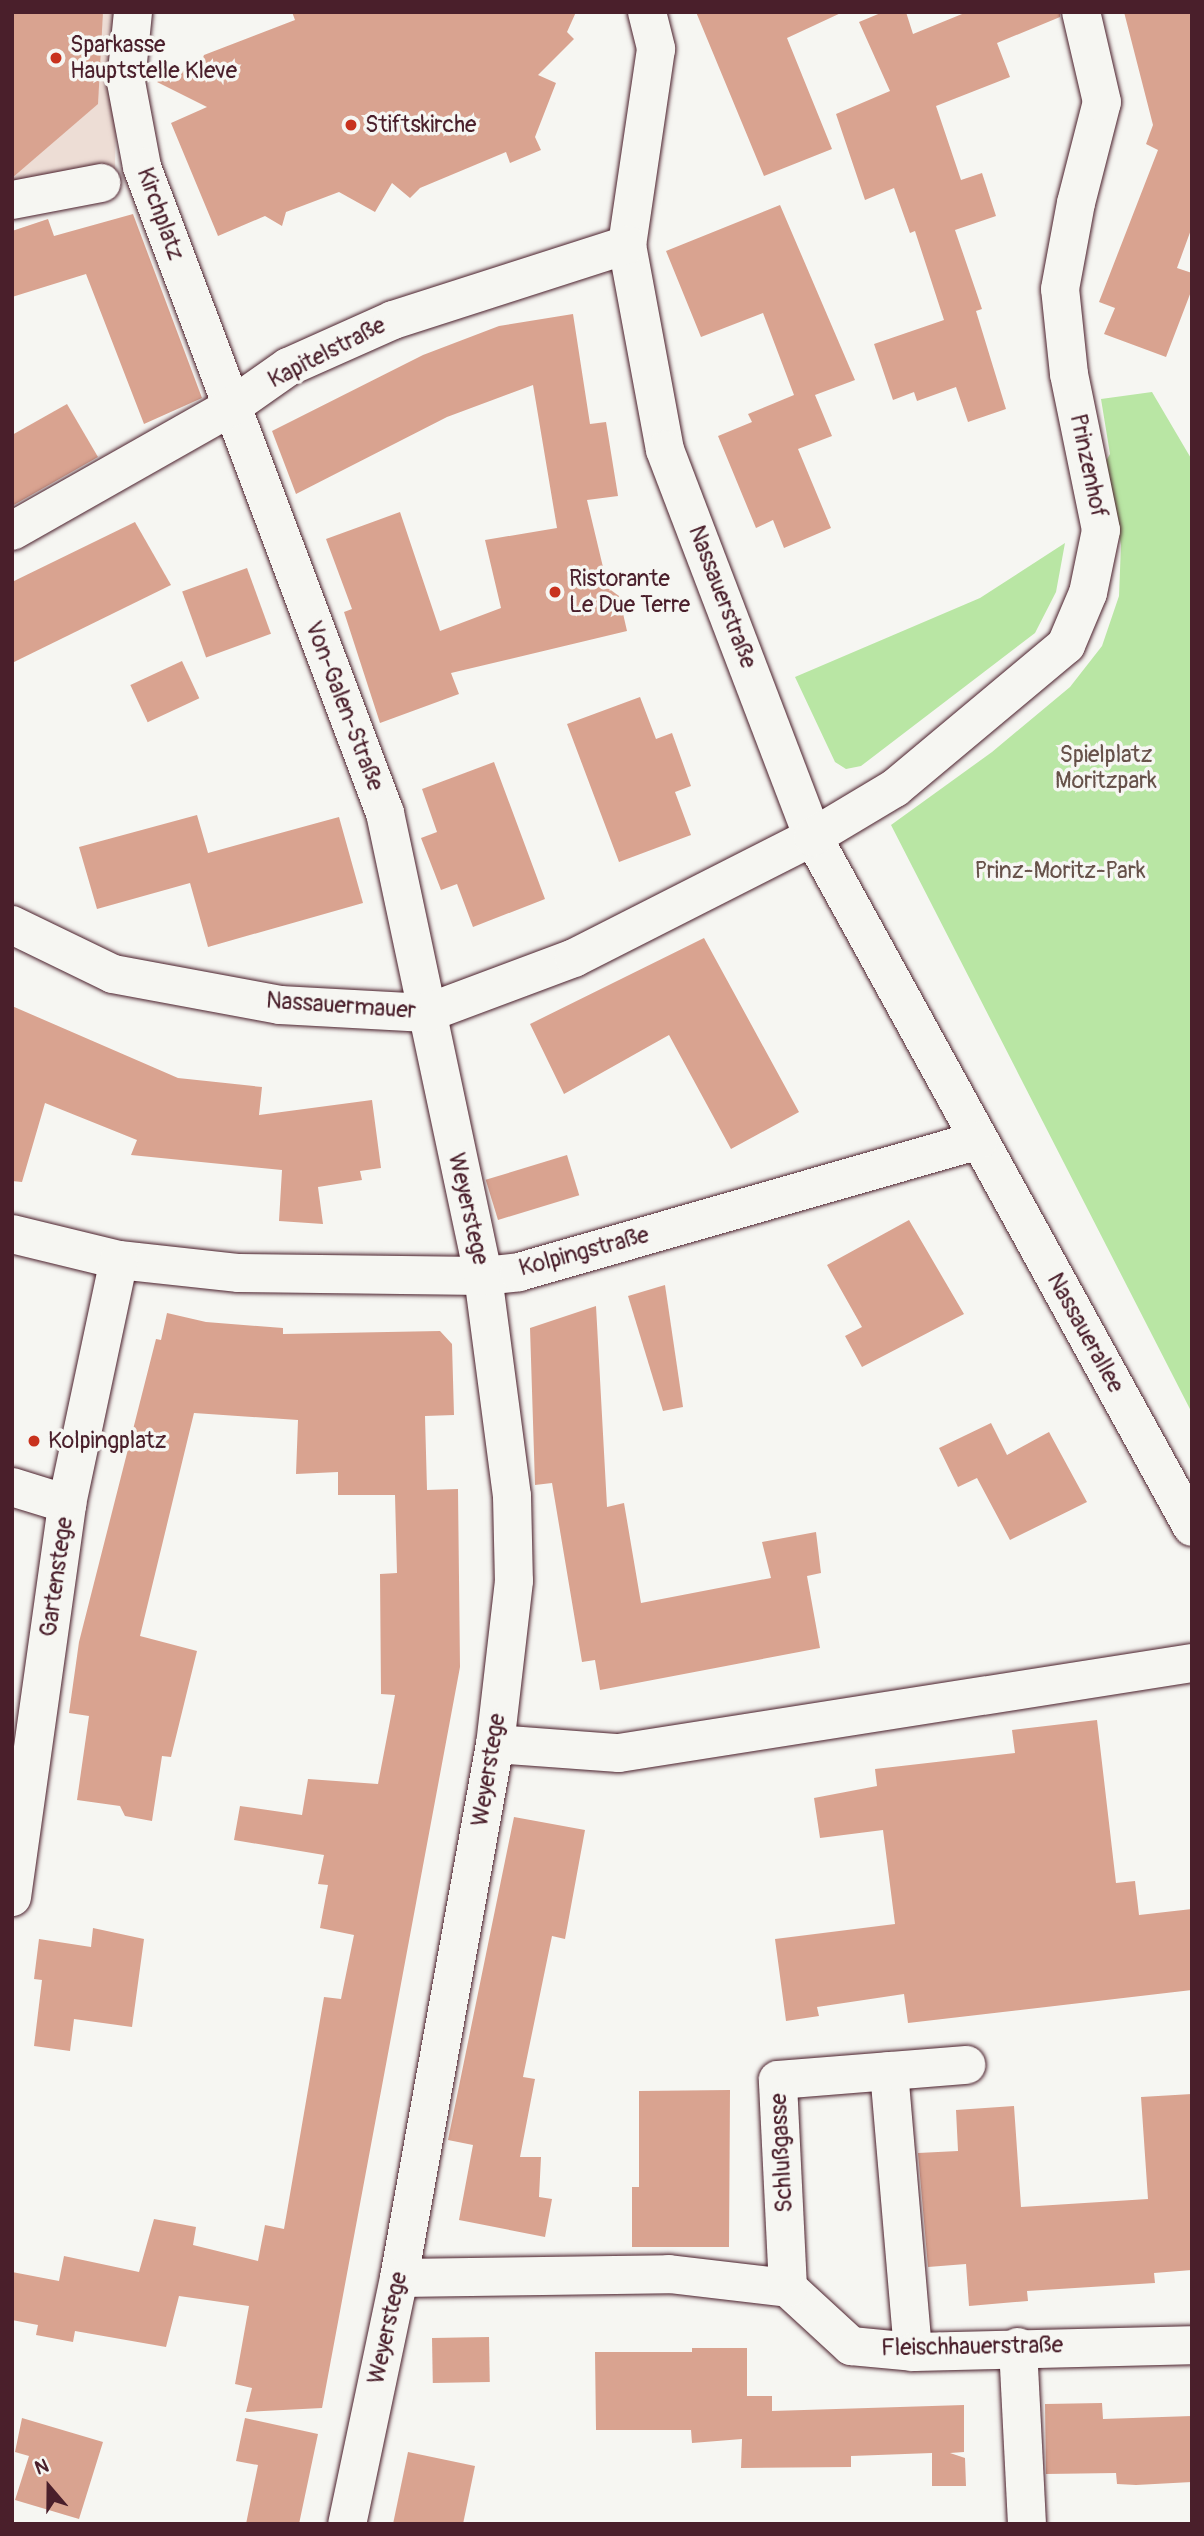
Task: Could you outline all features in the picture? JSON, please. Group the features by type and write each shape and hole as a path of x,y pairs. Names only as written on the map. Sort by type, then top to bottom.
{"street":[{"name":"Kirchplatz","path":"133,12 127,82 142,167 231,407"},
{"name":"Nassauerstraße","path":"647,12 656,49 627,244 665,450 813,837 978,1140"},
{"name":"Prinzenhof","path":"813,837 895,788 1066,645 1088,593 1101,530 1069,374 1060,289 1076,203 1102,102 1081,12"},
{"path":"12,200 101,183"},
{"name":"Kapitelstraße","path":"12,531 231,407 288,367 393,320 627,244"},
{"name":"Von-Galen-Straße","path":"231,407 385,813 427,1013"},
{"name":"Nassauermauer","path":"12,925 113,974 280,1005 427,1013 574,958 813,837"},
{"name":"Weyerstege","path":"346,2524 399,2278 495,1744 514,1581 512,1496 483,1276 427,1013"},
{"name":"Kolpingstraße","path":"12,1234 119,1260 239,1273 483,1276 519,1272 978,1140"},
{"name":"Nassauerallee","path":"978,1140 1192,1527"},
{"name":"Gartenstege","path":"12,1897 68,1504 119,1260"},
{"path":"12,1487 68,1504"},
{"path":"495,1744 619,1753 1192,1663"},
{"name":"Schlußgasse","path":"788,2288 778,2080 966,2065"},
{"path":"890,2071 913,2351"},
{"path":"399,2278 669,2274 788,2288"},
{"name":"Fleischhauerstraße","path":"788,2288 851,2346 913,2351 1192,2345"},
{"path":"1018,2347 1027,2524"}],"shaded area":[{"name":"Sparkasse Hauptstelle Kleve","path":"12,12 118,12 115,169 12,207"}],"green space":[{"name":"Prinz-Moritz-Park","path":"1152,392 1192,460 1192,1413 891,825 992,752 1070,687 1102,646 1119,596 1121,545 1106,461 1110,454 1101,399"},
{"path":"1065,543 1056,592 1035,633 861,766 846,769 835,762 795,677 980,598"}],"building":[{"name":"Sparkasse Hauptstelle Kleve","path":"12,12 103,12 98,104 12,178"},
{"name":"Stiftskirche","path":"292,12 576,12 567,32 574,39 538,75 556,83 535,137 541,150 510,163 506,152 420,188 410,198 392,183 375,212 339,192 286,212 282,226 265,216 218,236 171,123 207,107 157,82 201,63 204,55 295,20"},
{"path":"696,12 843,12 787,38 832,149 764,176"},
{"path":"883,12 906,12 913,34 967,12 1060,12 1060,17 997,43 1010,77 936,106 961,180 982,173 996,216 955,230 982,309 976,311 1006,409 968,422 956,387 917,401 914,392 893,400 874,344 944,320 915,231 910,233 894,188 865,200 836,114 890,91 859,22"},
{"path":"1124,12 1192,12 1192,227 1177,268 1192,273 1192,289 1166,357 1104,334 1115,308 1099,302 1158,150 1146,144 1153,125"},
{"path":"780,205 855,380 815,395 832,436 798,449 831,528 784,548 773,520 756,528 718,436 752,422 748,414 794,395 763,313 701,337 666,251"},
{"path":"133,214 202,398 144,424 86,274 12,297 12,231 48,219 54,236"},
{"path":"573,314 590,424 606,422 618,496 587,500 608,588 619,596 627,631 451,673 459,694 380,723 344,612 352,609 326,539 400,512 440,631 501,608 485,540 557,528 533,385 447,417 296,494 272,431 423,355 499,326"},
{"path":"67,404 98,457 12,506 12,435"},
{"path":"135,522 171,585 12,663 12,582"},
{"path":"247,568 271,634 206,657 182,592"},
{"path":"182,661 199,698 148,722 130,685"},
{"path":"640,697 656,739 672,733 691,786 675,792 691,835 619,862 567,724"},
{"path":"494,762 545,899 473,927 457,884 441,890 421,838 437,832 422,789"},
{"path":"197,815 208,853 339,817 363,903 208,947 190,883 97,909 79,847"},
{"path":"704,938 799,1112 731,1149 669,1035 564,1094 530,1024"},
{"path":"12,1006 178,1078 262,1087 259,1115 372,1100 381,1168 360,1171 362,1180 318,1187 323,1224 279,1221 282,1170 131,1155 137,1140 45,1103 22,1182 12,1181"},
{"path":"567,1155 579,1195 498,1220 486,1180"},
{"path":"909,1220 964,1314 862,1367 845,1336 862,1327 827,1265"},
{"path":"665,1285 683,1407 663,1411 628,1296"},
{"path":"596,1306 607,1507 624,1503 641,1603 771,1578 762,1542 816,1532 821,1573 807,1576 820,1648 600,1690 595,1660 582,1662 552,1483 535,1485 530,1328"},
{"path":"167,1313 206,1322 283,1328 283,1334 440,1331 452,1344 454,1415 425,1416 427,1490 458,1489 460,1667 322,2408 246,2412 252,2388 235,2384 249,2306 179,2296 166,2347 75,2331 73,2342 36,2335 38,2325 12,2320 12,2272 59,2281 64,2256 139,2272 154,2219 196,2227 193,2245 258,2261 265,2225 284,2229 324,1997 341,1999 354,1935 320,1928 328,1885 318,1884 324,1855 234,1840 240,1806 302,1815 308,1779 378,1784 395,1695 381,1694 380,1574 397,1573 395,1495 338,1495 338,1472 296,1474 298,1420 194,1413 140,1636 197,1651 171,1757 162,1756 152,1821 125,1816 120,1806 77,1800 89,1716 69,1713 79,1642 156,1339 161,1340"},
{"path":"991,1423 1007,1455 1049,1432 1087,1502 1010,1540 977,1478 958,1487 939,1448"},
{"path":"1097,1720 1116,1883 1135,1881 1139,1915 1192,1909 1192,1990 908,2023 904,1994 817,2007 819,2016 786,2021 775,1939 895,1924 883,1830 820,1838 814,1798 877,1786 875,1769 1015,1753 1012,1730"},
{"path":"514,1817 585,1830 565,1939 552,1936 523,2077 535,2079 520,2157 541,2157 539,2197 552,2199 545,2237 459,2220 473,2145 448,2140"},
{"path":"93,1928 144,1939 132,2027 74,2019 70,2051 34,2046 42,1980 34,1979 39,1939 91,1947"},
{"path":"730,2090 729,2247 632,2247 632,2187 639,2187 639,2091"},
{"path":"1192,2094 1192,2270 1154,2273 1155,2283 1027,2291 1028,2301 969,2306 966,2264 928,2267 918,2153 958,2151 956,2110 1014,2106 1021,2207 1148,2199 1141,2097"},
{"path":"489,2337 490,2382 433,2383 432,2338"},
{"path":"692,2348 747,2348 747,2396 772,2396 772,2411 964,2405 964,2452 950,2453 965,2458 966,2486 932,2486 932,2453 851,2456 851,2467 741,2468 742,2439 692,2443 691,2430 596,2430 595,2352 692,2352"},
{"path":"1102,2403 1103,2419 1192,2416 1192,2482 1117,2484 1116,2473 1046,2474 1045,2404"},
{"path":"22,2418 103,2442 79,2519 15,2500 29,2456 15,2452"},
{"path":"245,2418 318,2434 299,2524 246,2524 258,2465 236,2461"},
{"path":"408,2452 475,2466 463,2524 393,2524"}],"place":[{"name":"Sparkasse Hauptstelle Kleve","path":"56,58"},
{"name":"Stiftskirche","path":"351,125"},
{"name":"Ristorante Le Due Terre","path":"555,592"},
{"name":"Kolpingplatz","path":"34,1441"}],"park label":[{"name":"Spielplatz Moritzpark","path":"1106,768"}]}
